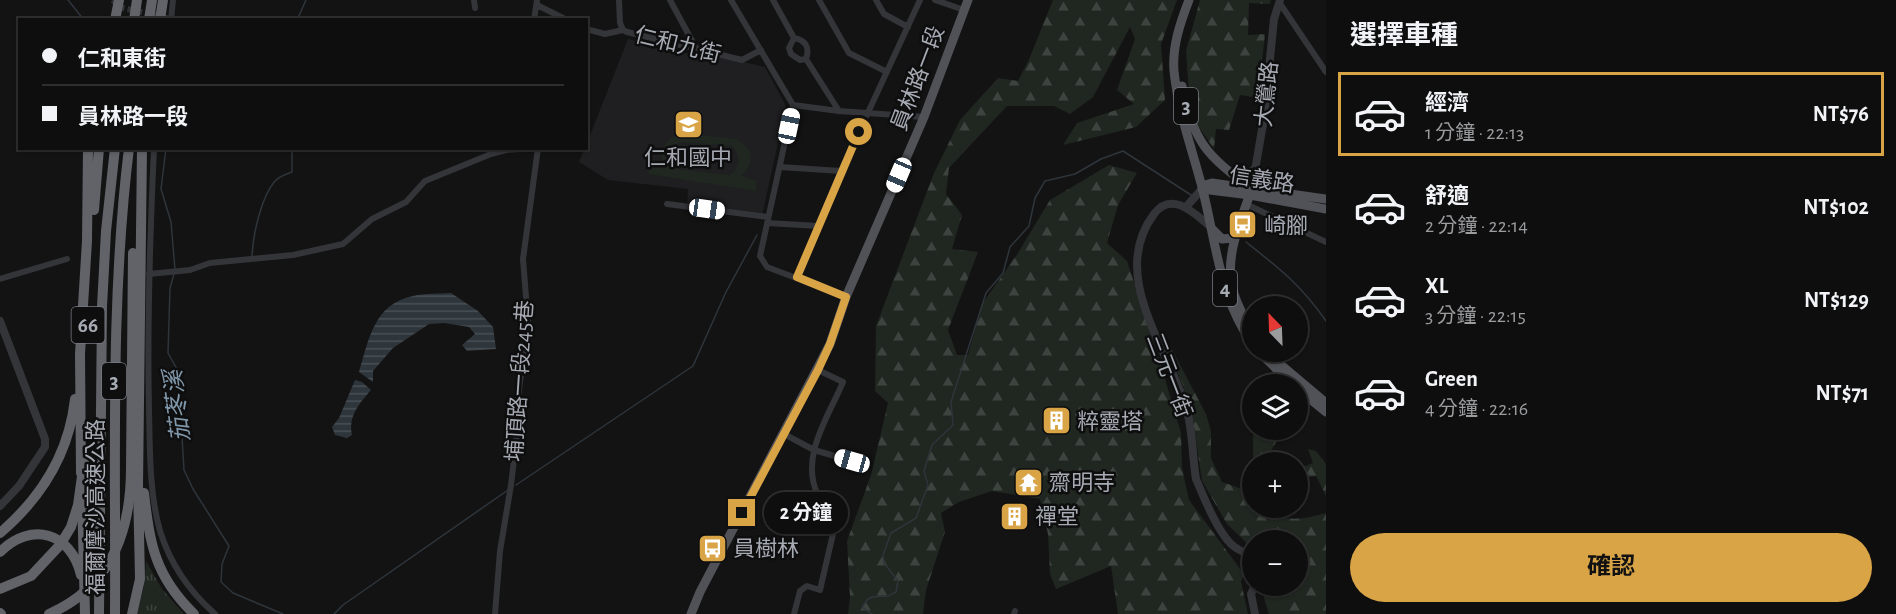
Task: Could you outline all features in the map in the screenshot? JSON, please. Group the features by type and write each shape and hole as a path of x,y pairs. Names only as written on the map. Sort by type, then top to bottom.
{"highway":[{"path":"134,18 137,0"},
{"path":"149,18 152,0"},
{"path":"160,18 163,0"},
{"path":"0,533 36,498 50,478 65,443 74,411 87,241 88,150"},
{"name":"66","path":"0,589 31,576 46,562 60,546 78,505 84,462 88,317 99,150"},
{"name":"福爾摩沙高速公路","path":"99,614 102,307 106,231 115,150"},
{"name":"福爾摩沙高速公路","path":"115,614 114,395 117,282 129,150"},
{"path":"132,614 140,579 138,497 142,154"},
{"name":"66","path":"49,614 77,598 92,584 107,566 121,542 123,533 131,492 132,274 142,154"},
{"path":"80,354 85,614"},
{"path":"140,450 147,523 154,556 164,576 195,614"},
{"path":"0,552 17,539 30,535 54,537 70,549 76,559 83,582 85,600"}],"main road":[{"name":"員林路一段","path":"691,614 700,592 830,344 846,297 924,117 968,0"},
{"name":"3","path":"1189,0 1178,34 1174,71 1179,108 1202,189"},
{"name":"3","path":"1195,0 1185,28 1179,60 1190,120 1198,138 1210,154 1234,176 1250,196"},
{"name":"信義路","path":"1202,189 1205,185 1212,183 1250,196 1321,203"},
{"name":"4","path":"1202,189 1230,304 1242,328"},
{"name":"4","path":"1242,314 1232,288 1230,260 1234,238 1250,196"},
{"path":"1211,227 1222,239 1234,238"},
{"path":"1269,362 1282,374"},
{"path":"1278,362 1326,403"},
{"path":"1308,397 1326,412"},
{"name":"員林路一段","path":"684,614 690,602 700,592"}],"street":[{"path":"171,18 173,0"},
{"path":"474,0 475,8"},
{"name":"仁和九街","path":"619,0 620,23 623,30 742,60 762,50"},
{"path":"670,0 697,50"},
{"path":"731,0 793,105 760,256 762,262 766,267 846,297"},
{"path":"773,0 794,38"},
{"path":"819,0 849,53 887,72"},
{"path":"876,0 885,14 908,27"},
{"path":"797,277 842,171 920,0"},
{"path":"935,0 964,10"},
{"path":"1279,1 1326,72"},
{"name":"大鶯路","path":"1250,196 1257,167 1274,19 1279,1"},
{"path":"534,18 537,3 563,18"},
{"path":"588,30 604,34 623,30"},
{"path":"794,38 800,39 807,46 806,58"},
{"path":"794,38 790,43 790,54 800,60 806,58"},
{"path":"806,58 839,111"},
{"path":"793,105 924,117"},
{"path":"154,150 147,324 150,445 156,514 161,533 177,568 190,588 214,614"},
{"path":"149,274 181,272 210,263 293,255 343,244 372,219 406,202 425,181 506,150"},
{"name":"埔頂路一段245巷","path":"495,614 500,551 513,473 518,426 518,396 528,322 523,259 537,150"},
{"path":"780,167 842,171"},
{"path":"1234,176 1246,175 1257,167"},
{"path":"1202,189 1186,207 1211,227"},
{"path":"1250,196 1326,242"},
{"name":"三元一街","path":"1186,207 1169,203 1152,216 1139,250 1139,293 1186,407 1199,484 1225,537 1233,546 1242,551"},
{"path":"667,204 819,226"},
{"path":"0,279 67,259"},
{"path":"0,321 45,439 45,447 25,478 0,506"},
{"path":"794,614 800,591 807,586 820,590 838,508 818,495 813,479 814,450 819,433 843,382 818,370"},
{"path":"784,434 814,450 852,461"},
{"path":"1252,596 1256,614"}],"shaded area":[{"name":"仁和國中","path":"628,39 700,56 703,53 765,67 786,106 762,216 687,205 688,189 608,180 579,162 584,150 588,150 588,140"},
{"path":"451,293 478,311 493,327 496,349 467,351 462,345 475,334 469,327 444,323 429,324 393,348 373,371 373,382 359,372 375,325 390,307 400,300 413,296"},
{"path":"355,380 362,382 371,390 353,416 352,435 347,438 335,435 332,427 339,418"}],"green space":[{"path":"1053,0 1177,0 1161,44 1165,100 1136,127 1063,145 1077,123 1134,104 1117,90 1135,39 1130,27 1093,97 1070,114 1054,106 1007,106 949,168 946,194 962,215 952,249 978,252 948,330 957,355 968,355 982,304 1016,256 1050,200 1109,165 1137,173 1118,205 1107,243 1127,261 1160,362 1181,433 1182,468 1189,500 1242,571 1242,596 1244,596 1248,614 1118,614 1111,566 1056,589 1050,574 1048,534 1040,499 992,491 959,502 941,513 945,532 926,590 923,614 848,614 850,597 847,541 871,475 888,403 875,391 876,326 934,173 960,120 998,78 1018,81"},
{"path":"1200,0 1271,0 1270,4 1249,3 1248,35 1265,34 1258,98 1240,95 1229,130 1216,129 1214,149 1196,123 1189,94 1186,51"},
{"path":"681,133 736,139 742,143 749,151 751,161 741,176 757,181 756,191 648,174 650,165 665,166 662,155 664,146","holes":["682,142 732,146 737,153 738,166 729,175 678,169 672,158 675,147"]},
{"path":"1167,340 1206,414 1211,431 1211,458 1222,482 1242,489 1242,518 1294,519 1326,513 1326,614 1269,614 1265,596 1308,596 1308,530 1242,530 1242,538 1227,524 1202,481 1193,420 1183,385 1165,346"},
{"path":"1253,440 1277,440 1270,452 1253,452"},
{"path":"1308,449 1316,451 1326,464 1326,496 1316,476 1308,477 1308,465 1313,463"},
{"path":"146,561 162,589 184,614 136,614 144,587"}],"waterway":[{"name":"茄苳溪","path":"68,0 82,18"},
{"path":"298,18 306,0"},
{"name":"茄苳溪","path":"166,150 161,189 171,222 175,270"},
{"path":"252,256 262,206 277,179 292,172 292,150"},
{"path":"872,614 862,607 867,600 896,592 898,581 884,563 883,555 891,533 916,518 928,485 924,471 932,445 953,425 951,402 986,293 1003,273 1010,247 1029,226 1035,198 1045,181 1075,174 1101,159 1123,151 1191,195"},
{"path":"516,485 693,366 726,292 757,235"},
{"path":"1246,242 1289,278 1308,297 1326,321"},
{"name":"茄苳溪","path":"174,274 170,288 168,353 178,371 184,470 193,489 229,546 222,564 221,582 233,593 283,614"},
{"path":"334,614 343,605 508,490"}],"tunnel":[{"path":"113,0 119,7 167,18"}],"place":[{"name":"仁和國中","path":"688,125"},
{"name":"崎腳","path":"1243,225"},
{"name":"粹靈塔","path":"1056,421"},
{"name":"齋明寺","path":"1028,482"},
{"name":"禪堂","path":"1014,516"},
{"name":"員樹林","path":"712,548"}],"route":[{"path":"742,513 818,370 830,344 846,297 797,277 859,132"}]}
